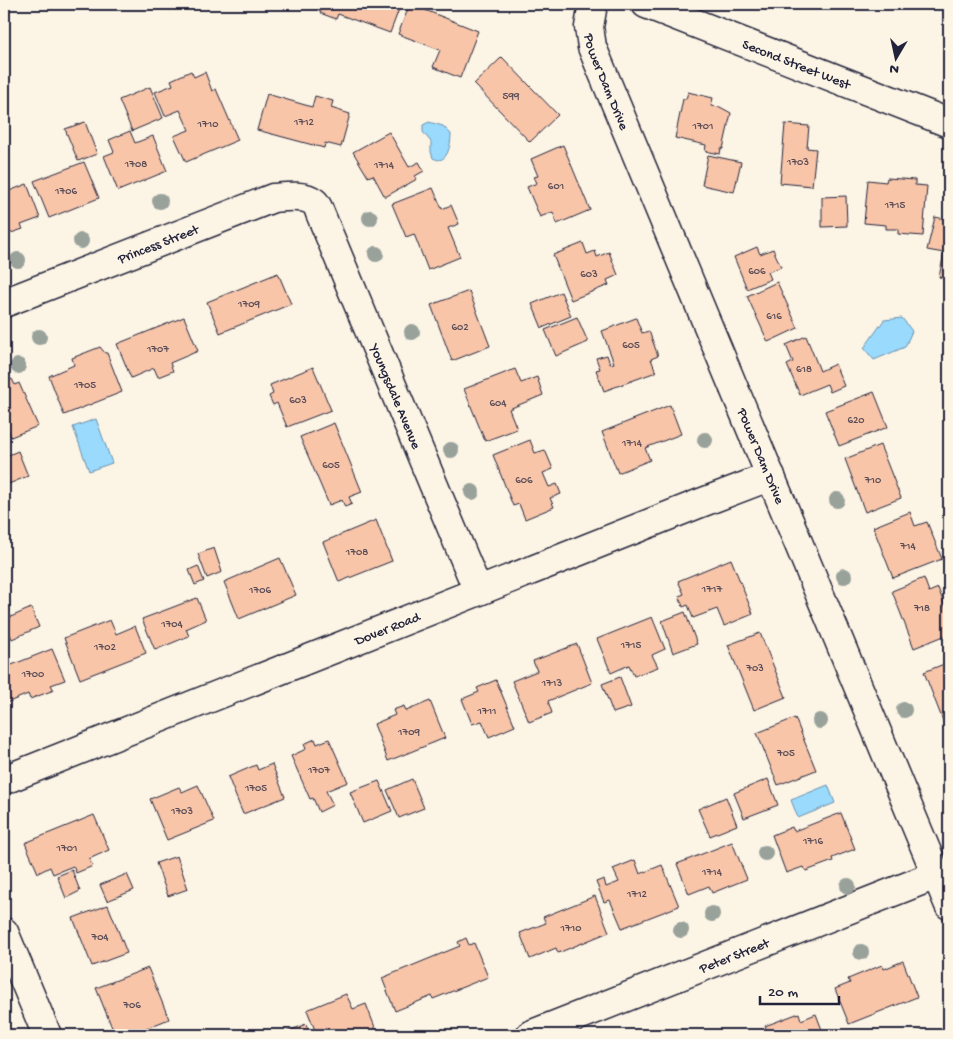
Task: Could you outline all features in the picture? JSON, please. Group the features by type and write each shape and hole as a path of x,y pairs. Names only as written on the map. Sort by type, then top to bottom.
{"street":[{"name":"Power Dam Drive","path":"593,4 589,27 592,47 949,905"},
{"name":"Second Street West","path":"646,4 949,123"},
{"name":"Princess Street","path":"4,303 273,198 304,198 314,202"},
{"name":"Youngsdale Avenue","path":"314,202 478,592"},
{"name":"Dover Road","path":"4,780 706,500 771,476"},
{"name":"Peter Street","path":"530,1035 936,875"},
{"path":"4,932 47,1035"}],"water":[{"path":"429,122 443,126 451,134 449,149 442,159 433,158 431,142 423,132 423,125"},
{"path":"902,318 912,331 905,347 874,360 864,348 884,320"},
{"path":"96,419 112,463 89,471 73,427"},
{"path":"828,785 835,803 798,818 791,800"}],"building":[{"path":"324,4 401,4 390,33 338,14 336,19 320,13"},
{"path":"410,4 478,31 460,78 433,67 440,50 398,34"},
{"path":"502,57 558,115 530,142 474,84"},
{"path":"191,71 194,77 205,72 212,91 216,89 238,140 186,162 174,136 189,130 180,110 165,116 155,92 173,85 171,80"},
{"path":"150,87 163,118 132,131 119,100"},
{"path":"688,92 713,98 711,106 720,107 731,113 723,149 721,148 720,154 705,151 706,145 675,138 683,99 686,99"},
{"path":"267,94 312,107 315,96 333,101 331,108 350,114 341,147 325,143 324,148 257,130"},
{"path":"85,122 97,154 78,161 65,129"},
{"path":"785,124 809,126 807,148 816,149 812,186 780,183"},
{"path":"130,131 135,143 153,136 167,171 118,191 104,156 114,152 109,140"},
{"path":"389,132 409,167 419,162 424,171 415,176 417,179 385,197 373,175 368,177 353,152"},
{"path":"563,145 590,210 557,224 553,212 540,217 527,187 537,183 534,177 538,176 531,159"},
{"path":"708,155 741,162 734,192 702,185"},
{"path":"84,162 99,198 49,218 34,181"},
{"path":"887,178 915,180 915,185 927,186 923,236 898,234 898,229 886,229 886,225 864,223 868,180 886,182"},
{"path":"27,184 40,218 21,225 23,229 11,233 9,230 4,232 4,193"},
{"path":"433,188 442,209 451,205 459,224 448,228 460,257 428,270 414,234 406,237 392,204"},
{"path":"846,196 847,226 822,227 822,197"},
{"path":"935,217 949,220 949,279 939,277 944,253 927,250"},
{"path":"583,243 587,254 595,251 597,257 609,252 618,275 607,280 609,285 571,300 553,255"},
{"path":"757,247 760,254 773,249 781,267 768,272 771,279 747,289 734,257"},
{"path":"278,273 291,304 220,333 207,302"},
{"path":"777,282 798,328 768,342 747,296"},
{"path":"469,291 490,346 452,361 431,305"},
{"path":"561,292 571,316 542,328 532,304"},
{"path":"184,317 198,351 170,363 173,371 158,377 154,368 131,378 117,344"},
{"path":"577,317 588,342 556,356 545,330"},
{"path":"636,318 642,333 649,331 658,356 651,359 656,372 604,391 596,370 600,369 596,358 607,355 610,364 614,363 602,331"},
{"path":"806,336 820,371 835,364 844,386 830,392 827,384 800,395 787,365 793,362 786,345"},
{"path":"100,347 107,353 122,392 64,415 49,376 74,365 72,358"},
{"path":"313,367 331,410 287,427 277,403 273,405 269,396 273,394 270,385"},
{"path":"515,369 521,383 537,377 543,395 509,409 517,429 485,441 464,389"},
{"path":"12,379 15,385 19,383 38,426 11,437 4,419 4,382"},
{"path":"874,392 888,427 839,446 825,411"},
{"path":"670,405 681,434 645,448 650,460 618,473 602,432"},
{"path":"334,423 362,492 349,497 352,504 345,507 342,500 329,505 300,437"},
{"path":"530,440 535,453 545,450 553,469 543,473 549,487 557,484 561,494 550,498 554,507 525,519 519,504 513,506 493,455"},
{"path":"880,445 901,498 865,512 845,459"},
{"path":"18,451 28,476 4,486 4,457"},
{"path":"910,512 915,526 927,522 942,559 893,578 873,527"},
{"path":"376,520 392,561 339,582 323,542"},
{"path":"214,548 222,572 207,578 198,554"},
{"path":"280,558 296,595 239,619 224,582"},
{"path":"731,559 753,614 724,626 717,609 693,618 688,605 683,607 679,596 684,594 678,581"},
{"path":"198,566 204,581 195,585 189,570"},
{"path":"924,578 929,592 938,588 949,617 949,634 914,648 892,591"},
{"path":"197,598 206,620 186,629 189,636 155,650 142,619"},
{"path":"31,608 39,627 12,639 4,620"},
{"path":"685,612 697,644 673,653 662,621"},
{"path":"652,617 665,649 652,655 658,667 634,676 629,665 611,673 597,639"},
{"path":"110,620 116,634 135,626 146,653 80,679 64,638"},
{"path":"760,633 786,697 754,710 728,645"},
{"path":"577,644 592,683 548,701 552,713 529,722 512,681 537,671 533,661"},
{"path":"52,649 65,680 51,685 54,690 30,699 28,694 4,704 4,668"},
{"path":"949,662 949,724 945,726 924,672"},
{"path":"620,677 631,707 613,713 602,684"},
{"path":"496,680 515,726 489,737 482,721 472,724 462,699 479,692 477,688"},
{"path":"430,701 445,738 388,761 374,724 395,715 393,710 404,706 406,711"},
{"path":"795,718 816,770 778,785 757,733"},
{"path":"315,739 317,744 329,739 348,782 326,791 333,805 319,812 313,798 310,799 291,756 306,749 304,744"},
{"path":"272,764 285,797 243,814 228,777 256,765 258,770"},
{"path":"412,779 424,808 399,818 387,790"},
{"path":"768,779 778,805 744,818 734,793"},
{"path":"379,781 392,811 363,823 350,792"},
{"path":"198,785 214,821 167,840 150,799 179,787 182,792"},
{"path":"726,797 737,825 710,836 698,809"},
{"path":"841,813 855,849 832,858 833,861 806,871 803,867 786,873 772,835 792,827 794,831"},
{"path":"94,815 109,850 89,859 93,866 76,873 73,866 53,874 50,867 38,873 25,843"},
{"path":"732,842 747,879 712,893 709,886 689,894 677,864"},
{"path":"177,856 188,889 168,896 156,863"},
{"path":"635,860 640,874 662,865 679,906 622,928 610,900 604,902 596,882 604,879 606,887 619,882 613,869"},
{"path":"72,870 80,891 66,898 57,876"},
{"path":"127,874 134,890 107,901 100,885"},
{"path":"595,896 609,932 558,953 556,948 530,959 520,933 546,923 543,917"},
{"path":"108,905 127,953 92,966 73,918"},
{"path":"466,938 469,945 474,943 488,977 433,999 432,996 395,1011 382,978 460,946 458,942"},
{"path":"903,961 917,997 849,1024 835,989 850,983 848,979 882,965 884,969"},
{"path":"148,968 169,1019 129,1035 115,1035 96,988"},
{"path":"346,994 353,1009 366,1004 376,1030 362,1035 317,1035 307,1010"},
{"path":"799,1013 801,1020 816,1014 824,1035 762,1035 768,1033 765,1026"},
{"path":"306,1024 310,1035 279,1035"},
{"path":"924,1030 927,1035 910,1035"}]}
